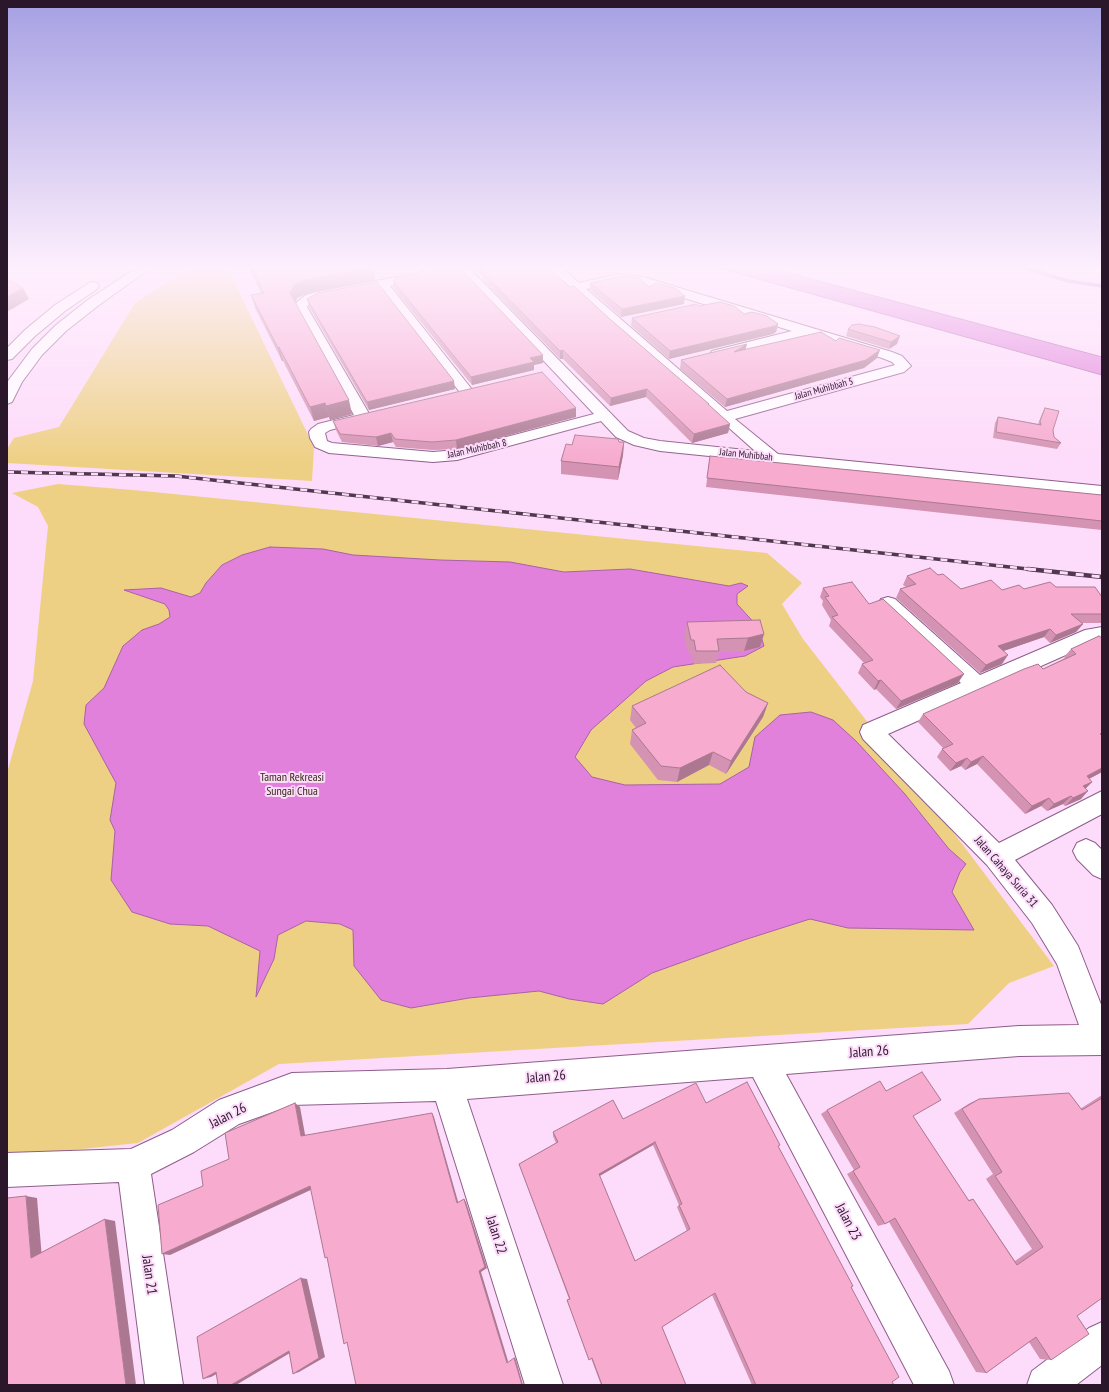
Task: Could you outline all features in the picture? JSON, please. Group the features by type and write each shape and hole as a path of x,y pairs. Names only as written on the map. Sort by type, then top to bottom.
{"main road":[{"path":"7,356 31,332"},
{"path":"7,399 15,381 37,352 57,332"},
{"path":"315,332 363,417 378,414"},
{"path":"420,332 467,392"},
{"name":"Jalan Muhibbah","path":"518,332 552,371 604,416 622,434 640,442 660,446 773,458 1102,491"},
{"path":"626,332 773,458"},
{"path":"703,357 803,332"},
{"name":"Jalan Muhibbah 5","path":"724,417 904,366 897,359 887,355 810,332"},
{"path":"666,366 681,362"},
{"path":"452,396 481,389"},
{"name":"Jalan Muhibbah 8","path":"363,417 324,427 317,432 321,444 329,448 433,457 457,455 604,416"},
{"path":"888,604 977,685 1092,635 1102,634"},
{"name":"Jalan Cahaya Suria 31","path":"977,685 871,732 996,857 1042,914 1057,935 1068,956 1101,1040"},
{"path":"996,857 1102,802"},
{"name":"Jalan 26","path":"7,1170 133,1165 183,1141 230,1111 292,1089 447,1085 1019,1041 1101,1040"},
{"name":"Jalan 23","path":"761,1060 935,1385"},
{"name":"Jalan 22","path":"447,1085 544,1385"},
{"name":"Jalan 21","path":"133,1165 164,1385"},
{"path":"1046,1385 1102,1341"}],"green space":[{"path":"117,332 258,332 314,447 312,481 7,463 7,449 14,438 59,427"},
{"name":"Taman Rekreasi Sungai Chua","path":"58,484 133,490 767,553 802,583 782,604 803,639 963,845 1054,966 1009,983 968,1024 279,1064 138,1143 7,1157 7,773 33,681 48,526 38,507 12,493"}],"shaded area":[{"path":"948,332 1009,332 1102,357 1102,375"},
{"path":"270,547 323,549 353,555 510,562 564,572 630,569 729,586 741,583 748,586 737,594 737,604 758,627 764,646 745,656 673,667 646,681 591,730 575,757 592,777 625,785 720,784 749,767 755,737 780,715 811,712 833,720 856,741 904,793 949,849 966,864 960,872 952,892 974,930 848,928 810,919 744,940 652,973 603,1004 569,999 539,991 469,998 411,1008 381,1000 354,966 353,930 340,924 306,921 278,935 274,959 256,997 260,951 208,926 170,924 132,912 111,880 115,831 110,820 116,783 84,724 86,705 104,688 123,646 142,630 159,624 170,617 169,610 165,604 124,590 161,588 191,597 200,593 206,583 222,565 242,555"}],"building":[{"path":"270,332 311,332 349,400 326,406 325,403 310,407 279,347 278,348"},
{"path":"326,332 416,332 454,381 367,402"},
{"path":"434,332 521,332 543,355 530,358 534,362 471,377"},
{"path":"541,332 625,332 709,404 730,424 694,434 647,389 611,398 563,350 560,351"},
{"path":"648,332 750,332 670,351"},
{"path":"821,332 836,341 839,338 880,350 866,360 727,399 681,360 747,344 734,352"},
{"path":"858,332 889,332 900,336 891,342"},
{"path":"542,372 576,408 456,440 432,442 395,439 391,433 376,437 340,434 333,421"},
{"path":"1045,408 1059,411 1053,430 1054,437 1061,443 996,432 998,417 1041,425 1040,421"},
{"path":"575,435 618,439 619,442 624,442 619,467 561,461 566,444 572,445"},
{"path":"710,456 1102,495 1102,521 707,478"},
{"path":"930,568 938,575 943,574 961,589 991,580 1002,590 1019,585 1024,589 1050,582 1056,587 1095,587 1102,597 1102,614 1071,614 1083,624 1056,635 1050,629 998,646 1008,655 986,665 900,589 916,584 907,576"},
{"path":"852,582 869,604 883,599 964,674 901,701 881,680 878,681 862,664 873,660 832,617 838,615 825,597 829,596 823,588"},
{"path":"760,620 764,634 748,638 717,639 719,651 696,651 694,640 691,640 687,622"},
{"path":"1099,636 1102,638 1102,733 1100,734 1102,736 1102,768 1087,776 1092,782 1083,786 1088,791 1073,798 1071,796 1054,804 1049,798 1032,806 983,756 971,762 967,758 956,763 942,749 953,744 923,714 1024,669 1038,664 1043,669 1076,654 1071,649"},
{"path":"720,665 746,692 768,703 731,761 713,752 680,768 661,766 632,730 646,723 632,706"},
{"path":"922,1072 941,1100 913,1116 969,1201 973,1199 1017,1265 1043,1247 995,1176 1002,1172 962,1109 979,1099 1069,1093 1082,1110 1102,1098 1102,1298 1077,1316 1089,1334 1051,1360 1036,1337 986,1373 895,1218 885,1224 853,1171 860,1167 827,1110 880,1081 886,1091"},
{"path":"747,1082 780,1145 778,1146 853,1286 851,1287 899,1377 892,1382 894,1385 756,1385 715,1293 662,1327 686,1385 602,1385 592,1358 589,1360 567,1300 570,1299 519,1164 558,1142 553,1132 613,1100 623,1119 696,1083 706,1103","holes":["655,1142 682,1204 679,1205 690,1229 635,1261 599,1174"]},
{"path":"295,1103 301,1136 432,1113 457,1203 464,1199 485,1267 479,1271 507,1363 514,1358 522,1385 356,1385 347,1342 344,1344 327,1257 325,1258 310,1186 162,1254 158,1205 203,1186 201,1171 229,1159 225,1133"},
{"path":"26,1196 31,1258 105,1219 126,1385 7,1385 7,1198"},
{"path":"301,1278 319,1358 293,1374 289,1351 231,1385 218,1385 216,1372 203,1379 197,1337"}],"railway":[{"path":"7,472 176,476 1037,570"},
{"path":"1028,569 1102,577"}]}
